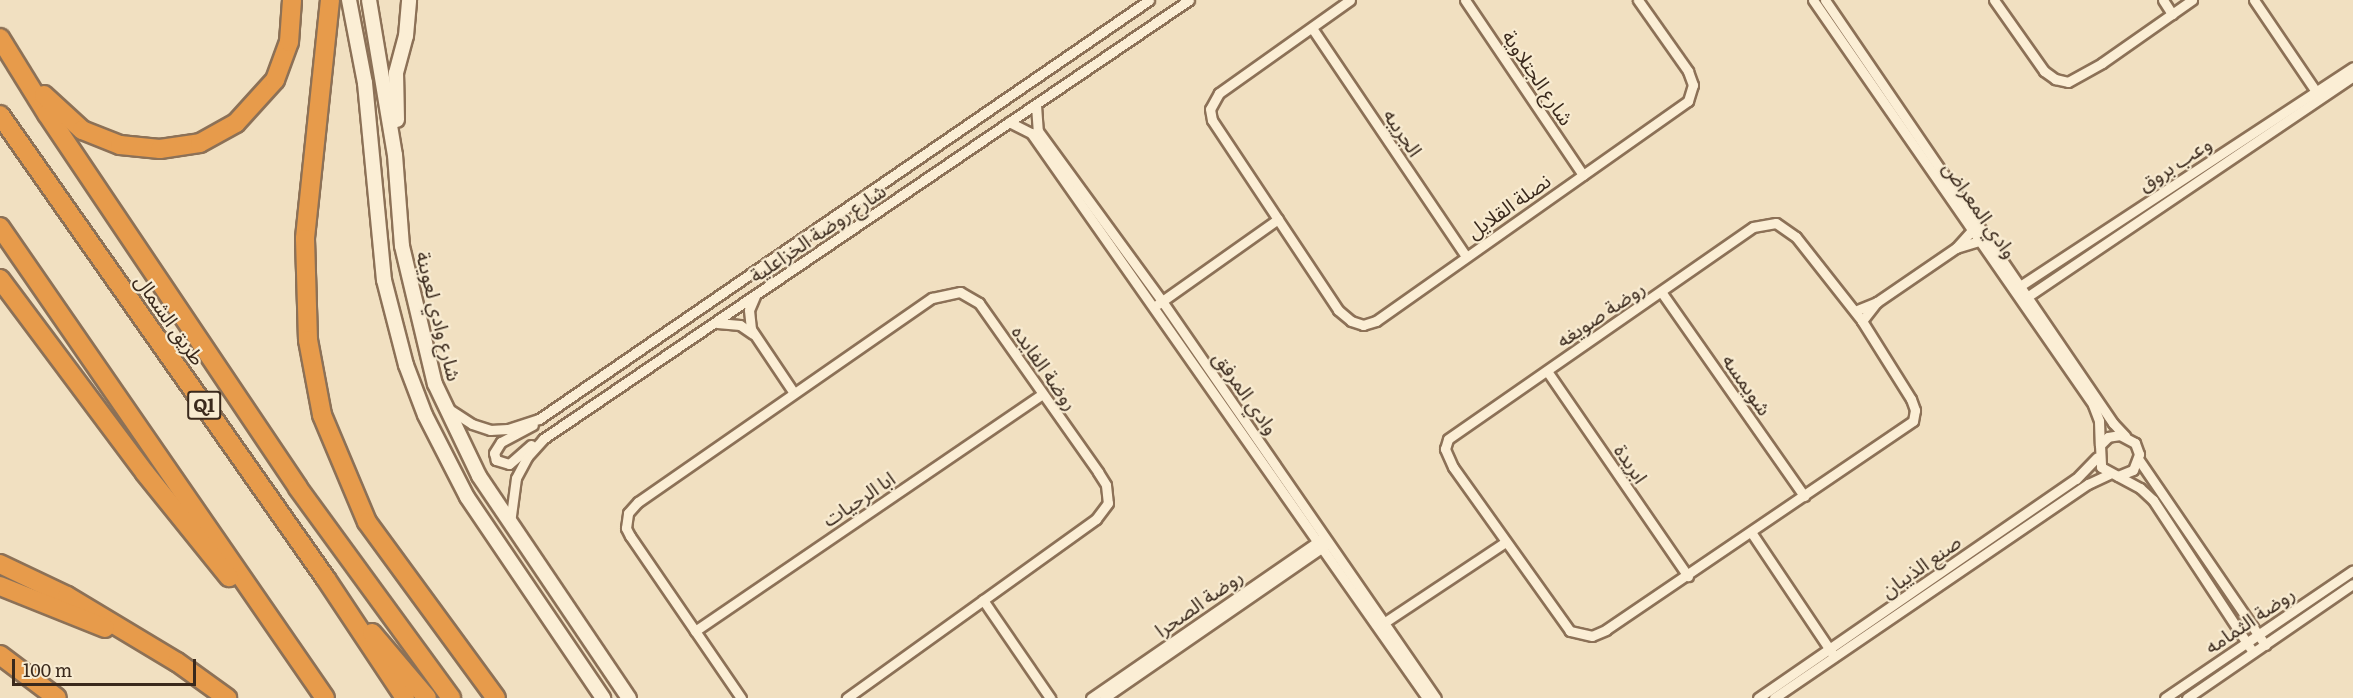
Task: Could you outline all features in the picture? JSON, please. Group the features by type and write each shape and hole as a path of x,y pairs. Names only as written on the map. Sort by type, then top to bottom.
{"highway":[{"path":"24,74 69,120 100,139 142,149 200,143 236,123 274,80 289,42 291,0"},
{"path":"330,0 312,162 305,291 308,340 322,415 368,522 462,648 496,698"},
{"path":"0,38 47,114 311,507 451,698"},
{"name":"طريق الشمال","path":"0,115 342,603 405,698"},
{"path":"0,227 325,698"},
{"path":"0,279 198,542 264,611"},
{"path":"0,564 67,596 146,643 227,698"},
{"path":"0,586 146,643"},
{"path":"342,603 395,657 427,698"},
{"path":"462,648 509,698"},
{"path":"0,655 57,698"}],"main road":[{"path":"349,0 366,94 374,212 384,280 406,365 425,415 467,497 603,698"},
{"name":"شارع وادي لعوينة","path":"369,0 395,155 409,282 426,354 444,405 479,476 629,698"},
{"path":"395,155 396,74 406,36 409,0"}],"street":[{"name":"شارع روضة الخزاعلية","path":"444,405 472,424 489,430 508,429 539,419 1149,0"},
{"name":"شارع روضة الخزاعلية","path":"510,525 513,490 521,467 535,447 553,432 1189,0"},
{"name":"نصلة القلايل","path":"1350,0 1219,93 1210,109 1212,120 1338,310 1357,324 1376,321 1466,256 1681,109 1692,96 1694,85 1688,71 1638,0"},
{"name":"شارع الجتلاوية","path":"1465,0 1583,175"},
{"name":"وادي المعراض","path":"1814,0 1985,239 2093,405 2099,421 2100,446 2097,457"},
{"name":"وادي المعراض","path":"1825,0 1976,226"},
{"path":"1994,0 2044,71 2061,81 2081,77 2192,0"},
{"path":"2163,0 2172,14"},
{"path":"2254,0 2318,94"},
{"name":"الجريبه","path":"1312,28 1466,256"},
{"name":"وعب بروق","path":"2025,299 2318,94 2353,67"},
{"name":"وعب بروق","path":"2018,288 2318,94 2353,76"},
{"name":"وادي المرفق","path":"1036,105 1038,131 1381,625 1436,698"},
{"name":"وادي المرفق","path":"1009,122 1031,133 1159,303"},
{"path":"1159,303 1278,219"},
{"name":"روضة صويغه","path":"1776,223 1796,237 1855,311 1911,399 1915,410 1913,421 1606,630 1585,636 1563,625 1453,467 1446,444 1452,434 1662,292 1753,227 1776,223"},
{"path":"1855,311 1877,302 1956,248 1976,226"},
{"path":"1956,248 1985,239"},
{"name":"روضة الفايده","path":"741,698 630,536 626,528 628,513 638,502 932,298 955,292 979,303 1102,477 1108,503 1096,519 847,698"},
{"name":"شويمسه","path":"1662,292 1804,496"},
{"path":"753,334 749,316 755,296"},
{"name":"وادي المعراض","path":"2025,299 2125,436 2135,443 2139,460 2205,553 2265,645"},
{"path":"1862,321 1877,302"},
{"path":"716,323 740,325 753,334 794,393"},
{"name":"ابريدة","path":"1547,371 1688,576"},
{"name":"ابا الرحيات","path":"695,631 1042,394"},
{"path":"539,419 496,446 496,460 509,464 531,444 553,432"},
{"path":"2100,446 2108,437 2125,436"},
{"path":"2097,457 2113,475 2148,494 2195,560 2253,652"},
{"name":"صنع الذيبان","path":"1774,698 1832,653 2076,479 2097,457"},
{"path":"2113,475 2133,470 2139,460"},
{"name":"صنع الذيبان","path":"1758,698 1832,653 2088,484 2113,475"},
{"path":"1751,532 1832,653"},
{"name":"روضة الصحرا","path":"1091,698 1324,542"},
{"name":"روضة الصحرا","path":"1104,698 1324,542"},
{"path":"1381,625 1504,543"},
{"path":"2195,560 2205,553"},
{"name":"روضة الثمامه","path":"2165,698 2353,570"},
{"name":"روضة الثمامه","path":"2187,698 2353,584"},
{"path":"983,600 1050,698"},
{"name":"وادي المرفق","path":"1381,625 1426,698"}]}
